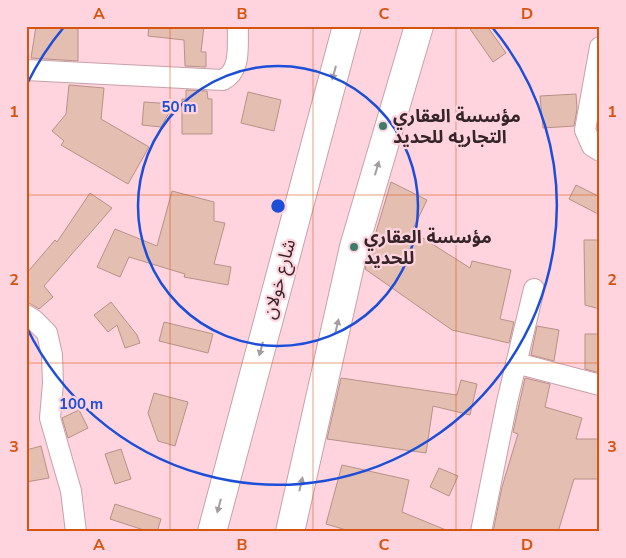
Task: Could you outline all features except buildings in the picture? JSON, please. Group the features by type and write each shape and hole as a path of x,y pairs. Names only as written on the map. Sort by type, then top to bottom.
{"main road":[{"name":"شارع خولان","path":"212,532 347,26"},
{"path":"290,532 354,247 419,26"}],"street":[{"path":"26,70 223,80 232,75 236,66 238,26"},
{"path":"600,46 585,130 592,146 600,151"},
{"path":"481,532 516,362 534,289"},
{"path":"26,315 47,332 52,364 50,418 71,491 76,532"},
{"path":"516,362 600,385"}],"place":[{"name":"مؤسسة العقاري التجاريه للحديد","path":"383,126"},
{"name":"مؤسسة العقاري للحديد","path":"354,247"}]}
